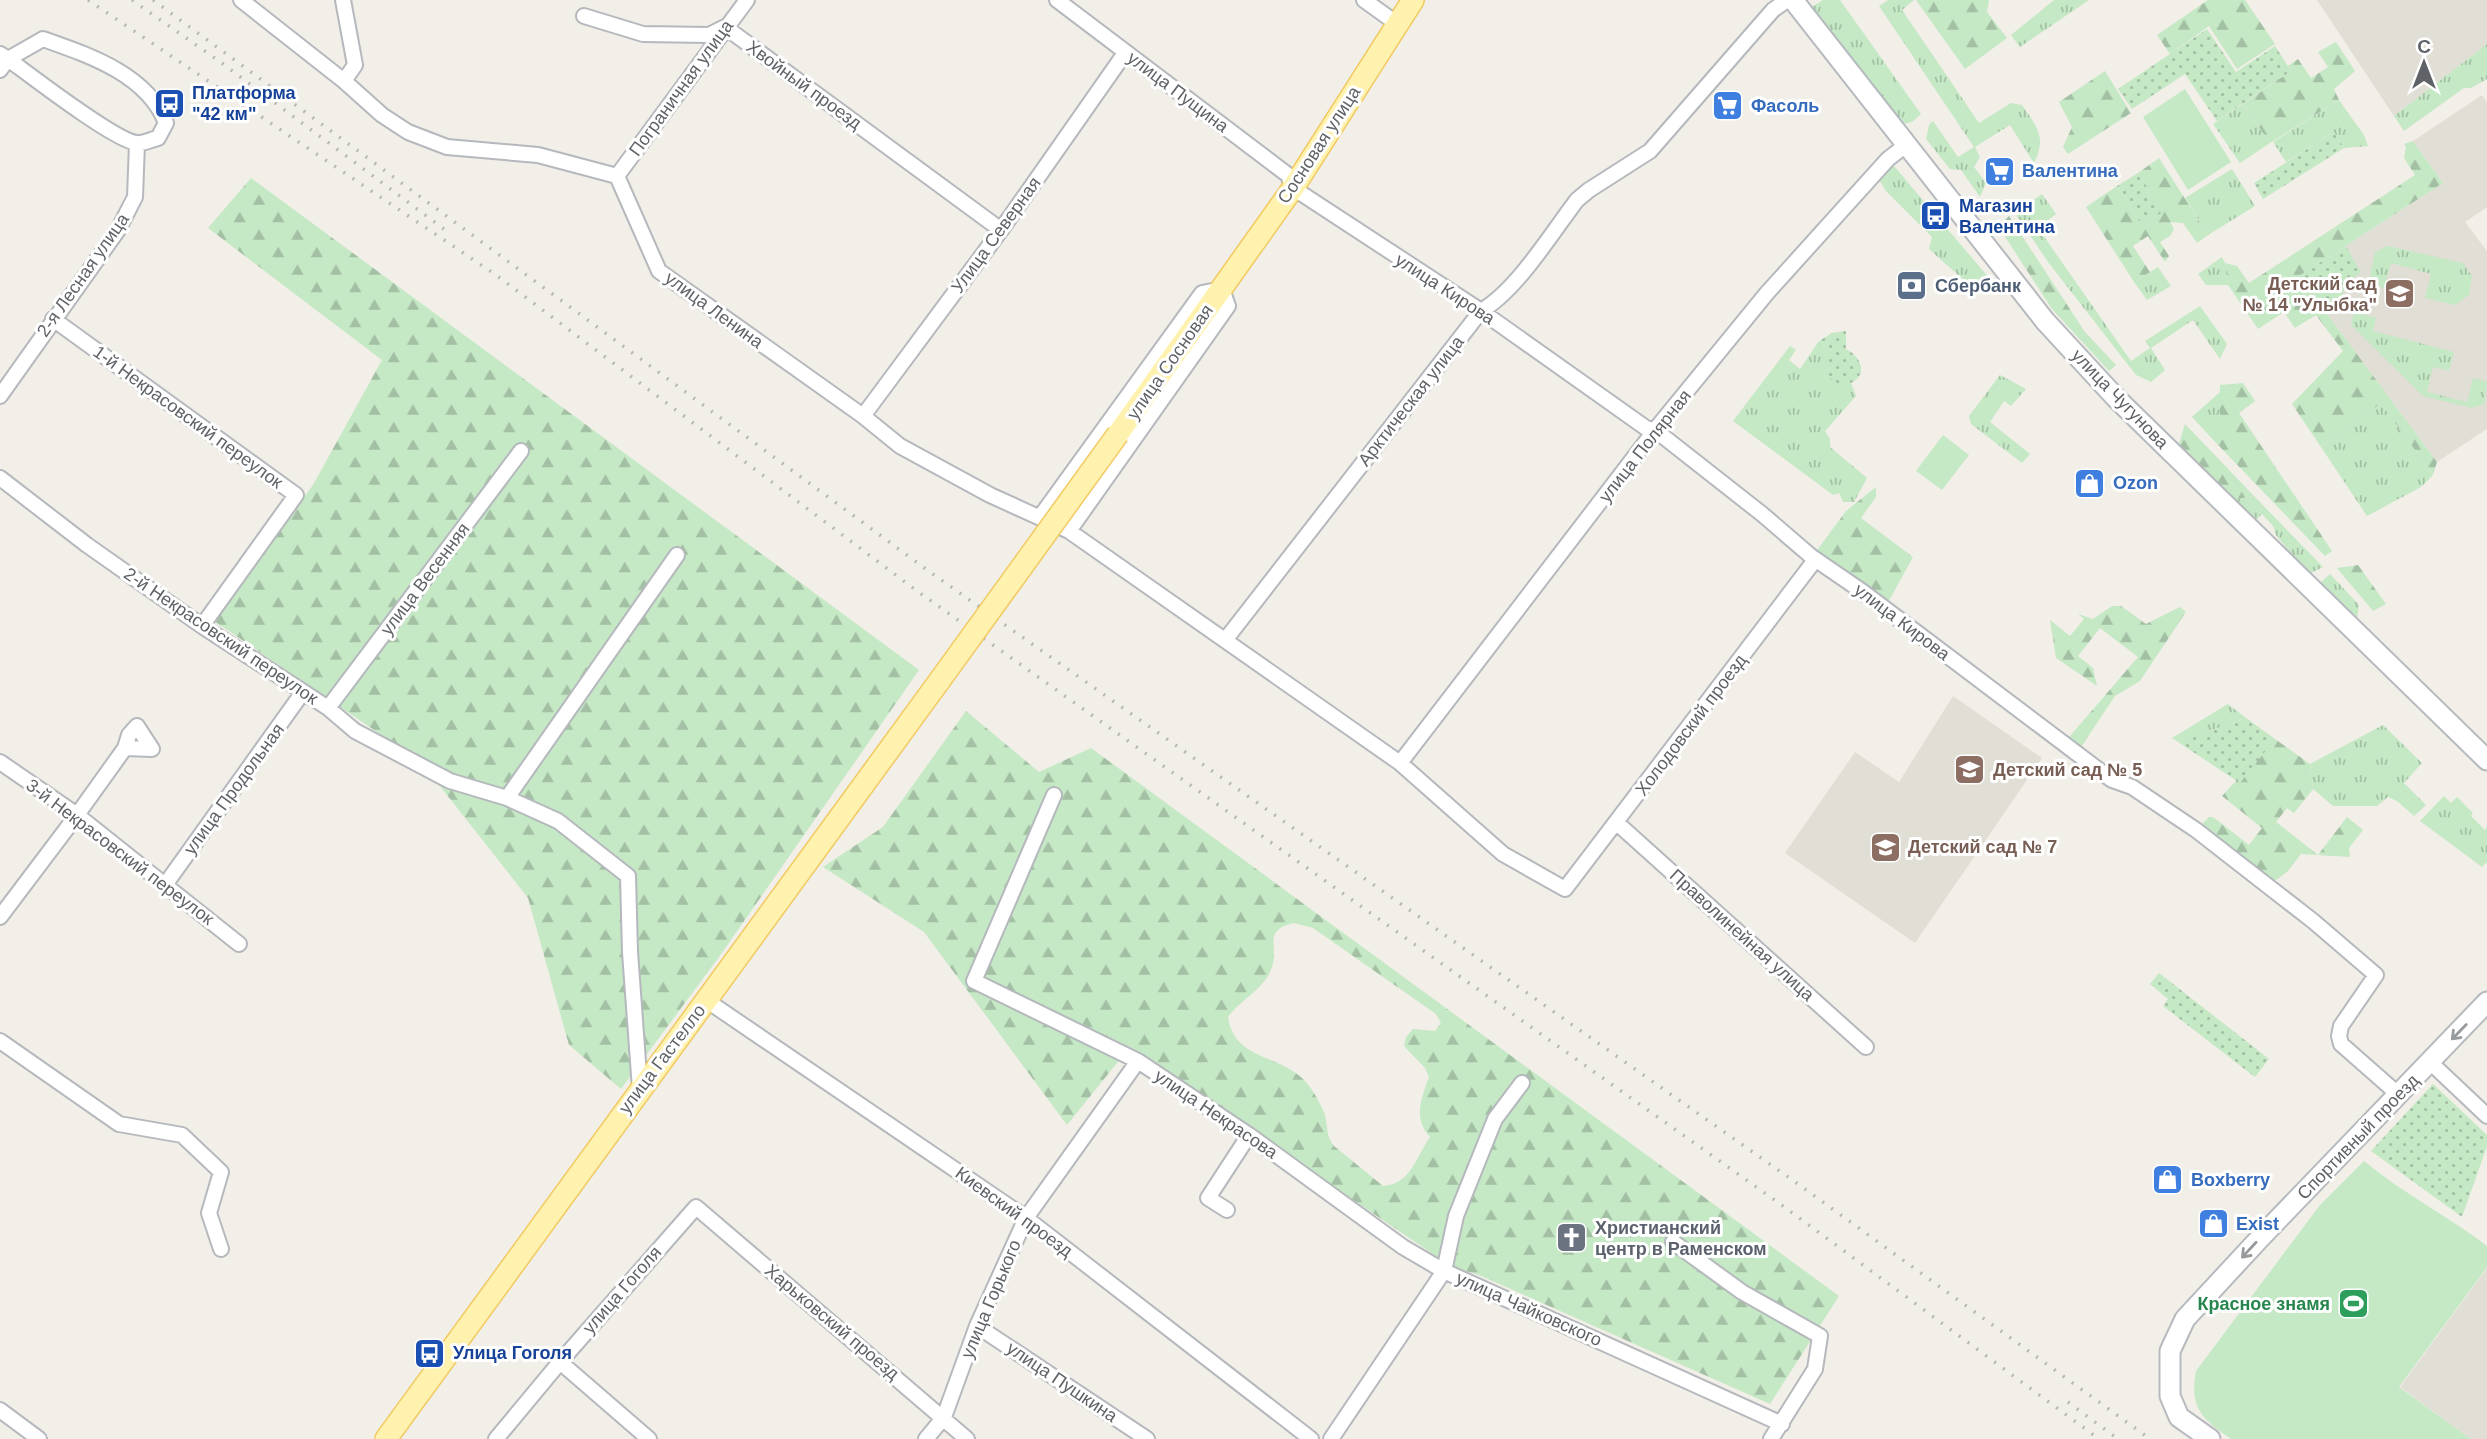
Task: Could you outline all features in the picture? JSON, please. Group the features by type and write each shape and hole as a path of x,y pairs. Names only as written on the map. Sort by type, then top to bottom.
{"main road":[{"name":"Сосновая улица","path":"1222,289 1293,188 1413,0"},
{"name":"улица Чугунова","path":"1793,0 2045,321 2116,398 2487,760"},
{"name":"улица Сосновая","path":"940,680 1222,289"},
{"name":"улица Гастелло","path":"386,1439 940,680"},
{"name":"Спортивный проезд","path":"2210,1439 2179,1417 2170,1396 2170,1351 2185,1319 2487,1002"}],"street":[{"path":"242,0 344,81 382,115 408,131 447,146 538,155 617,176"},
{"path":"343,0 355,65 344,81"},
{"name":"Пограничная улица","path":"617,176 747,0"},
{"name":"улица Пущина","path":"1057,0 1288,175 1293,188"},
{"path":"1364,0 1396,23"},
{"name":"Арктическая улица","path":"1226,639 1481,311 1494,304 1519,276 1577,200 1588,190 1650,151 1773,10 1787,0"},
{"path":"584,16 643,34 709,35 725,27"},
{"name":"Хвойный проезд","path":"725,27 1000,230"},
{"path":"43,40 94,57 135,82 160,107 166,122 158,138 137,143 123,138 3,61 43,40"},
{"name":"Улица Северная","path":"863,416 1000,230 1125,53"},
{"name":"2-я Лесная улица","path":"0,396 118,230 135,197 137,143"},
{"name":"улица Полярная","path":"1400,763 1656,430 1766,293 1888,159 1906,145"},
{"name":"улица Ленина","path":"617,176 659,271 863,416 900,446 990,495 1069,531 1400,763 1503,855 1565,889"},
{"name":"улица Кирова","path":"1293,188 1481,311 1646,428 1656,430 1815,560 1863,592 2112,780 2132,787 2196,830 2313,921 2376,975 2341,1026 2339,1036 2341,1044 2399,1095"},
{"path":"1040,517 1202,293 1222,289 1228,306 1069,531"},
{"name":"1-й Некрасовский переулок","path":"53,319 296,495 202,626"},
{"name":"улица Весенняя","path":"328,708 521,451"},
{"name":"2-й Некрасовский переулок","path":"0,478 87,545 202,626 328,708 355,731 450,780 507,798"},
{"path":"640,1088 630,952 628,876 558,821 507,798 677,555"},
{"name":"Холодовский проезд","path":"1565,889 1815,560"},
{"name":"улица Продольная","path":"165,885 303,692"},
{"path":"0,917 125,748"},
{"name":"3-й Некрасовский переулок","path":"0,762 77,816 239,944"},
{"name":"улица Некрасова","path":"1054,795 974,981 1138,1061 1249,1135 1403,1247 1444,1271"},
{"name":"Праволинейная улица","path":"1617,823 1866,1047"},
{"name":"Киевский проезд","path":"706,1000 1026,1218 1311,1439"},
{"path":"0,1041 119,1124 182,1135 221,1172 209,1213 221,1249"},
{"name":"улица Горького","path":"926,1439 944,1417 977,1326 1026,1218 1138,1061"},
{"path":"2430,1062 2487,1116"},
{"path":"1444,1271 1456,1216 1495,1119 1522,1083"},
{"path":"1227,1210 1208,1198 1249,1135"},
{"name":"улица Гоголя","path":"496,1439 696,1207"},
{"name":"Харьковский проезд","path":"696,1207 967,1439"},
{"path":"1673,1242 1742,1292 1819,1336 1815,1369 1771,1439"},
{"name":"улица Чайковского","path":"1331,1439 1444,1271 1782,1424"},
{"name":"улица Пушкина","path":"977,1326 1147,1439"},
{"path":"560,1362 649,1439"},
{"path":"0,1410 39,1439"}],"shaded area":[{"path":"2317,0 2487,0 2487,44 2394,116"},
{"name":"Детский сад № 14 \"Улыбка\"","path":"2482,95 2487,102 2487,207 2465,222 2487,251 2487,429 2437,462 2299,276 2443,183 2413,141"},
{"name":"Детский сад № 7","path":"1953,696 2042,758 1915,943 1785,853 1855,752 1899,782"},
{"path":"2487,1268 2487,1439 2471,1439 2400,1387"}],"green space":[{"path":"1823,0 1840,0 1921,114 1912,122 1903,124 1809,9"},
{"path":"1888,0 1914,0 1902,10 1979,123 2011,103 2022,105 2036,126 2040,139 2034,163 2010,125 1975,147 1980,157 1974,167 1986,183 1980,197 1961,170 1950,169 1926,139 1929,125 1933,121 1958,157 1974,147 1879,6"},
{"path":"1916,0 1989,0 1987,12 2007,38 1965,69"},
{"path":"2054,0 2089,0 2020,47 2011,35"},
{"path":"2208,0 2245,0 2275,44 2237,69 2209,26 2170,54 2157,35"},
{"path":"2207,29 2236,72 2275,46 2291,71 2217,121 2185,74 2132,109 2118,89"},
{"path":"2336,42 2355,71 2334,89 2339,100 2270,143 2243,104 2291,71 2288,66 2298,59 2311,78 2328,67 2318,52"},
{"path":"2487,44 2487,79 2471,88 2464,88 2404,131 2394,116"},
{"path":"2105,71 2131,113 2068,154 2063,147 2072,127 2059,102"},
{"path":"2185,89 2231,162 2188,190 2143,117"},
{"path":"2339,100 2364,135 2368,146 2344,148 2334,132 2286,162 2273,142"},
{"path":"2243,104 2270,143 2240,163 2213,124"},
{"path":"2334,132 2344,148 2263,199 2254,183"},
{"path":"2413,141 2443,183 2299,276 2437,462 2433,475 2381,403 2321,447 2292,404 2343,351 2316,315 2295,328 2284,312 2258,329 2228,285 2225,263 2237,266 2249,283 2415,175 2404,158 2404,144"},
{"path":"2159,158 2208,235 2197,243 2183,223 2170,222 2174,229 2170,236 2160,242 2169,256 2165,262 2148,236 2133,246 2150,272 2134,282 2086,207 2117,186 2142,225 2162,212 2138,173"},
{"path":"1888,159 1995,285 1976,291 1929,249 1932,237 1886,191 1875,173"},
{"path":"2232,169 2255,206 2208,235 2185,198"},
{"path":"2138,173 2163,212 2142,225 2117,186"},
{"path":"251,178 919,670 719,957 621,1089 569,1045 528,898 421,762 214,621 313,485 382,360 208,228"},
{"path":"2042,194 2056,214 2038,228 2131,361 2150,348 2145,341 2200,306 2227,344 2220,359 2193,320 2151,348 2165,370 2151,382 2136,375 2048,262 2015,213"},
{"path":"2009,216 2085,332 2116,365 2109,371 2052,309 2000,229 2000,224"},
{"path":"2346,246 2361,272 2344,286 2339,314 2327,313 2299,276"},
{"path":"2388,246 2463,263 2472,276 2469,295 2455,305 2425,298 2431,274 2391,263 2384,288 2368,284 2375,252"},
{"path":"2222,257 2228,285 2206,285 2198,274"},
{"path":"2158,267 2171,286 2147,300 2134,282"},
{"path":"2354,312 2376,318 2373,331 2454,352 2449,371 2433,367 2427,392 2467,402 2473,378 2487,382 2484,404 2472,408 2423,396 2351,325"},
{"path":"1846,331 1846,349 1858,360 1861,370 1857,379 1841,384 1832,380 1827,371 1827,361 1833,352 1819,341 1832,333"},
{"path":"1819,341 1833,352 1843,384 1851,383 1856,396 1825,431 1830,439 1830,447 1867,478 1854,502 1843,502 1839,493 1833,495 1733,421 1790,346 1796,350 1789,360 1800,369"},
{"path":"2000,375 2026,389 2011,406 2004,401 1990,422 2030,454 2022,463 1971,424 1969,416"},
{"path":"2243,383 2255,401 2239,413 2332,551 2325,556 2220,447 2220,385"},
{"path":"2220,392 2220,447 2192,417"},
{"path":"2381,403 2433,475 2421,487 2367,516 2321,447"},
{"path":"2185,424 2254,496 2231,500 2178,447"},
{"path":"1943,435 1969,455 1942,490 1916,471"},
{"path":"1876,487 1876,497 1861,518 1913,557 1885,608 1812,557 1846,511"},
{"path":"2254,496 2323,567 2309,574 2300,572 2273,526 2262,514 2257,519 2231,500"},
{"path":"2358,565 2386,604 2373,611 2337,568"},
{"path":"2330,574 2359,605 2356,627 2320,589 2320,583"},
{"path":"2112,606 2121,606 2146,624 2180,607 2186,612 2140,681 2115,696 2077,753 2064,743 2138,657 2100,628 2078,656 2093,668 2097,686 2056,658 2050,620 2070,636 2084,619 2078,614 2093,619"},
{"path":"2228,704 2246,718 2178,742 2172,738"},
{"path":"966,711 1039,772 1091,748 1839,1296 1770,1404 1479,1275 1452,1267 1129,1048 1067,1125 924,932 823,867 883,827","holes":["1294,923 1313,928 1436,1014 1441,1023 1435,1031 1413,1029 1406,1037 1404,1046 1425,1068 1429,1077 1421,1101 1420,1115 1430,1137 1412,1168 1392,1184 1383,1186 1334,1146 1328,1135 1321,1106 1302,1078 1292,1070 1247,1048 1238,1041 1232,1031 1228,1017 1269,975 1274,959 1275,934 1278,930"]},
{"path":"2246,718 2275,739 2240,783 2178,742"},
{"path":"2383,725 2422,763 2404,783 2426,805 2414,816 2388,797 2377,806 2333,806 2313,789 2310,764"},
{"path":"2275,739 2310,764 2313,789 2294,813 2287,808 2276,822 2318,855 2347,817 2363,830 2349,848 2350,857 2301,854 2288,871 2267,887 2196,830 2209,817 2213,817 2249,845 2262,828 2222,796"},
{"path":"2444,796 2451,803 2457,797 2485,830 2487,827 2487,862 2482,867 2420,821"},
{"path":"2159,973 2269,1059 2255,1077 2163,1006 2168,999 2150,984"},
{"path":"2433,1084 2487,1135 2487,1146 2462,1217 2371,1151"},
{"name":"Красное знамя","path":"2364,1161 2487,1246 2487,1267 2399,1387 2471,1439 2231,1439 2205,1418 2196,1404 2196,1371 2320,1205"}],"railway":[{"path":"88,0 496,275 917,591 1783,1206 2099,1439"},
{"path":"132,0 219,61 448,232"},
{"path":"153,0 930,572 1798,1184 2150,1439"},
{"path":"2068,1402 2118,1439"}],"place":[{"name":"Платформа \"42 км\"","path":"169,103"},
{"name":"Фасоль","path":"1728,106"},
{"name":"Валентина","path":"1999,171"},
{"name":"Магазин Валентина","path":"1936,216"},
{"name":"Сбербанк","path":"1912,286"},
{"name":"Детский сад № 14 \"Улыбка\"","path":"2400,294"},
{"name":"Ozon","path":"2090,483"},
{"name":"Детский сад № 5","path":"1970,770"},
{"name":"Детский сад № 7","path":"1885,847"},
{"name":"Boxberry","path":"2168,1180"},
{"name":"Exist","path":"2213,1224"},
{"name":"Христианский центр в Раменском","path":"1572,1238"},
{"name":"Красное знамя","path":"2353,1304"},
{"name":"Улица Гоголя","path":"430,1353"}]}
